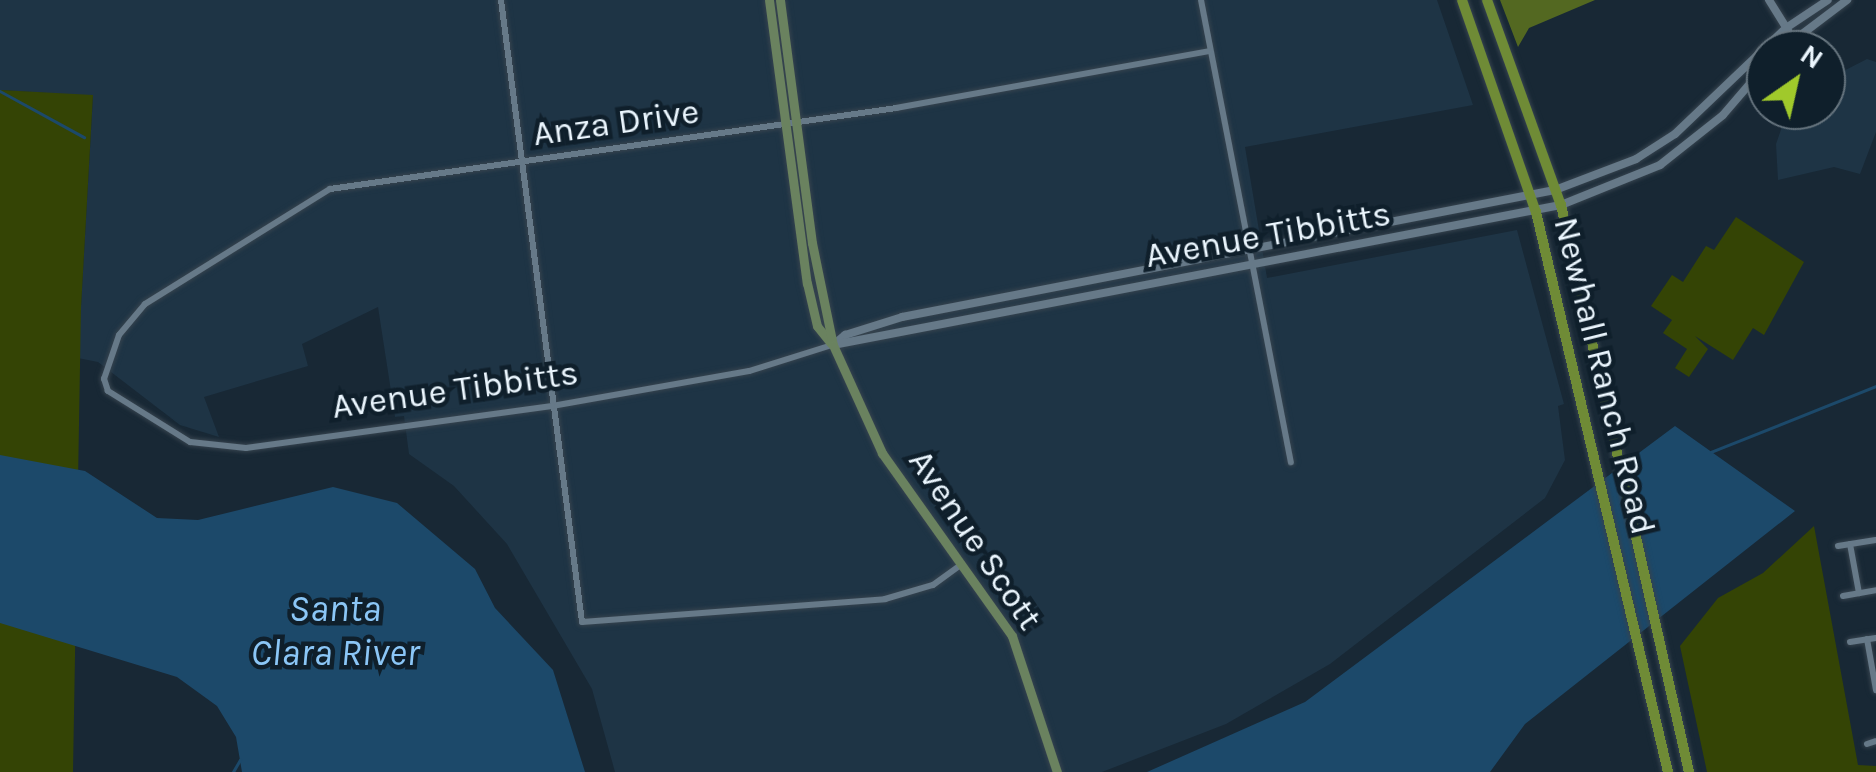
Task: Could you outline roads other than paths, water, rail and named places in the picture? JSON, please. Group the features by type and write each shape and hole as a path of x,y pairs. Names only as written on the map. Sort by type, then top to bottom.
{"main road":[{"name":"Avenue Scott","path":"769,0 806,283 817,326 833,345"},
{"name":"Avenue Scott","path":"780,0 833,345 882,453 1012,636 1057,772"},
{"name":"Newhall Ranch Road","path":"1462,0 1536,212 1598,456 1668,772"},
{"name":"Newhall Ranch Road","path":"1488,0 1561,205 1690,772"}],"street":[{"path":"502,0 578,614 589,624 886,599 933,585 963,563"},
{"path":"1201,0 1291,462"},
{"path":"1769,0 1786,28"},
{"name":"Avenue Tibbitts","path":"833,345 844,334 902,318 1532,198 1556,190 1636,159 1674,134 1786,28 1828,0"},
{"path":"1805,30 1848,0"},
{"name":"Anza Drive","path":"104,380 119,336 146,304 313,195 362,181 785,126 1209,51"},
{"name":"Avenue Tibbitts","path":"104,380 108,390 166,430 224,449 552,406 749,372 833,345 1561,205 1660,165 1722,115 1746,88"},
{"path":"1838,546 1876,540"},
{"path":"1850,544 1859,593"},
{"path":"1843,596 1876,590"},
{"path":"1850,642 1871,638 1876,690"}],"water":[{"path":"1675,426 1795,511 1525,724 1490,772 1147,772 1305,702"},
{"name":"Santa Clara River","path":"0,455 85,471 157,518 198,520 333,487 397,503 475,569 495,608 553,670 585,772 242,772 236,737 217,706 177,677 0,623"}],"waterway":[{"path":"0,91 84,137"},
{"path":"1711,452 1876,386"},
{"path":"233,772 240,760"}]}
